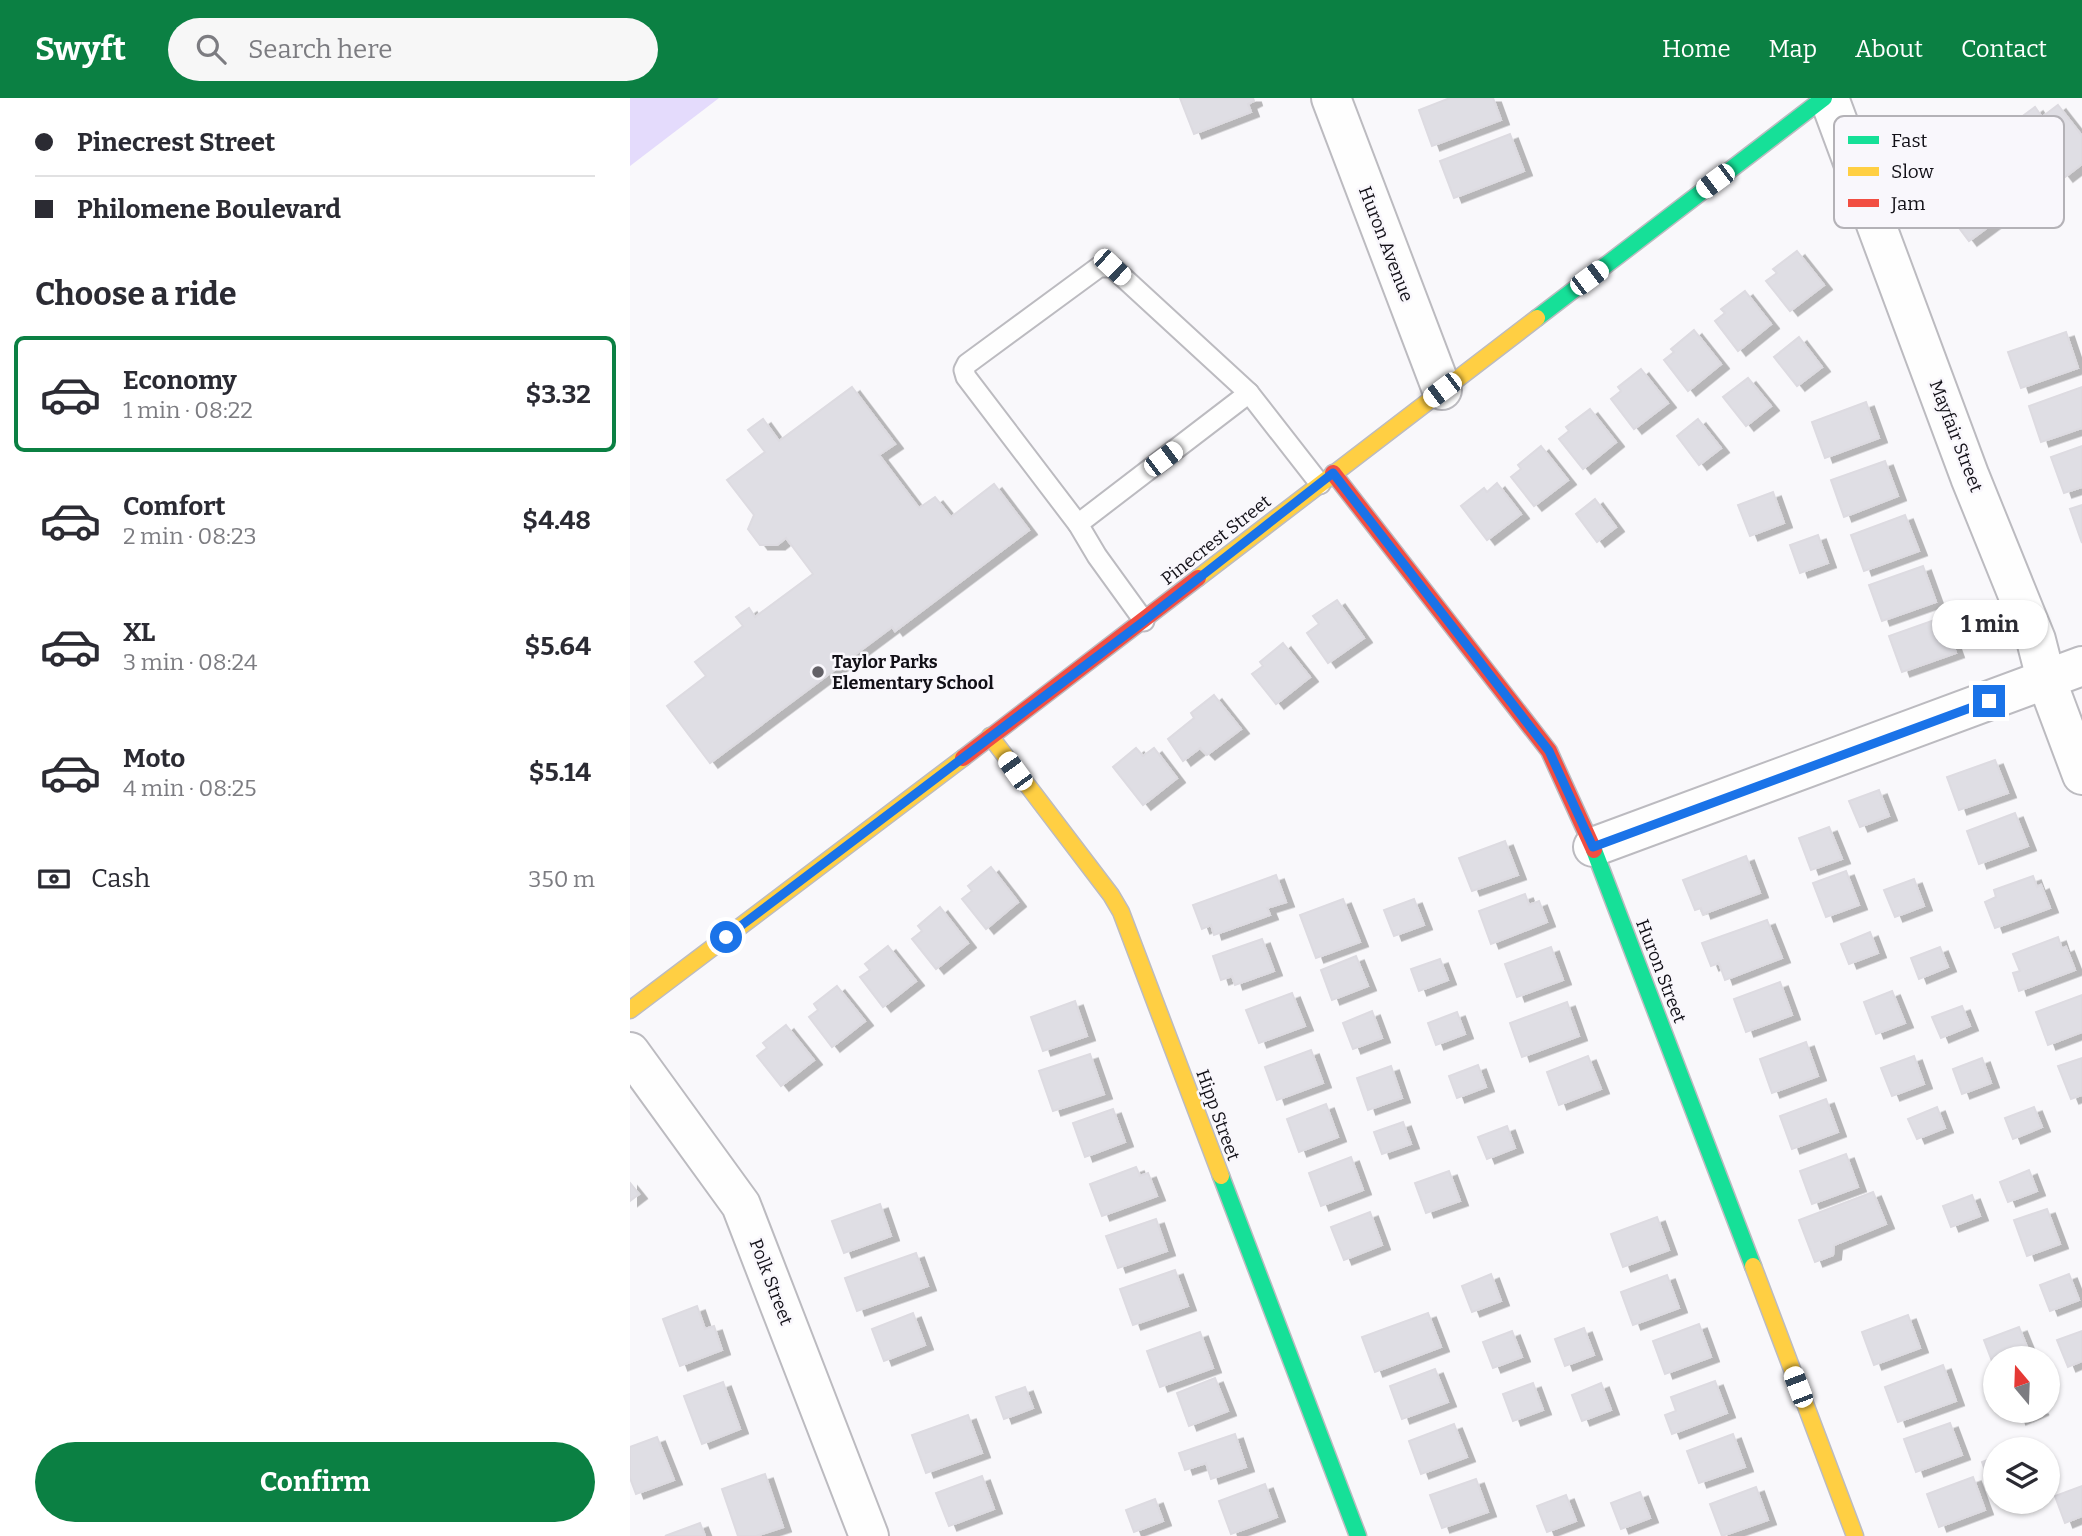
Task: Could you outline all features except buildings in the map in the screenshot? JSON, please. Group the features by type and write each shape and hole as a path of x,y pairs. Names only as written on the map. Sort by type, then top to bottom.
{"street":[{"name":"Huron Avenue","path":"1331,98 1442,390"},
{"name":"Pinecrest Street","path":"630,1010 1144,621 1826,98"},
{"name":"Mayfair Street","path":"1826,98 1834,119"},
{"name":"Mayfair Street","path":"1875,228 1970,477 2036,640 2046,679 2082,775"},
{"name":"Huron Street","path":"1327,479 1549,751 1593,847 1855,1536"},
{"path":"1593,847 2082,666"},
{"name":"Hipp Street","path":"990,736 1111,895 1121,912 1358,1536"},
{"name":"Polk Street","path":"630,1052 741,1205 869,1536"}],"lane":[{"path":"1144,621 1097,556 1078,524 965,376 967,364 1099,267 1112,267 1249,393 1327,479"},
{"path":"1078,524 1249,393"}],"shaded area":[{"path":"630,98 719,98 630,166"}],"traffic: fast":[{"path":"1537,318 1824,98"},
{"path":"1594,850 1753,1266"},
{"path":"1221,1176 1358,1536"}],"traffic: slow":[{"path":"1198,578 1537,318"},
{"path":"990,736 1111,895 1121,912 1221,1176"},
{"path":"630,1010 963,758"},
{"path":"1753,1266 1855,1536"}],"traffic: jam":[{"path":"1333,473 1549,751 1594,850"},
{"path":"963,758 1198,578"}],"place":[{"name":"Taylor Parks Elementary School","path":"818,672"}],"route":[{"path":"726,937 1144,621 1333,473 1549,751 1593,847 1989,701"}]}
